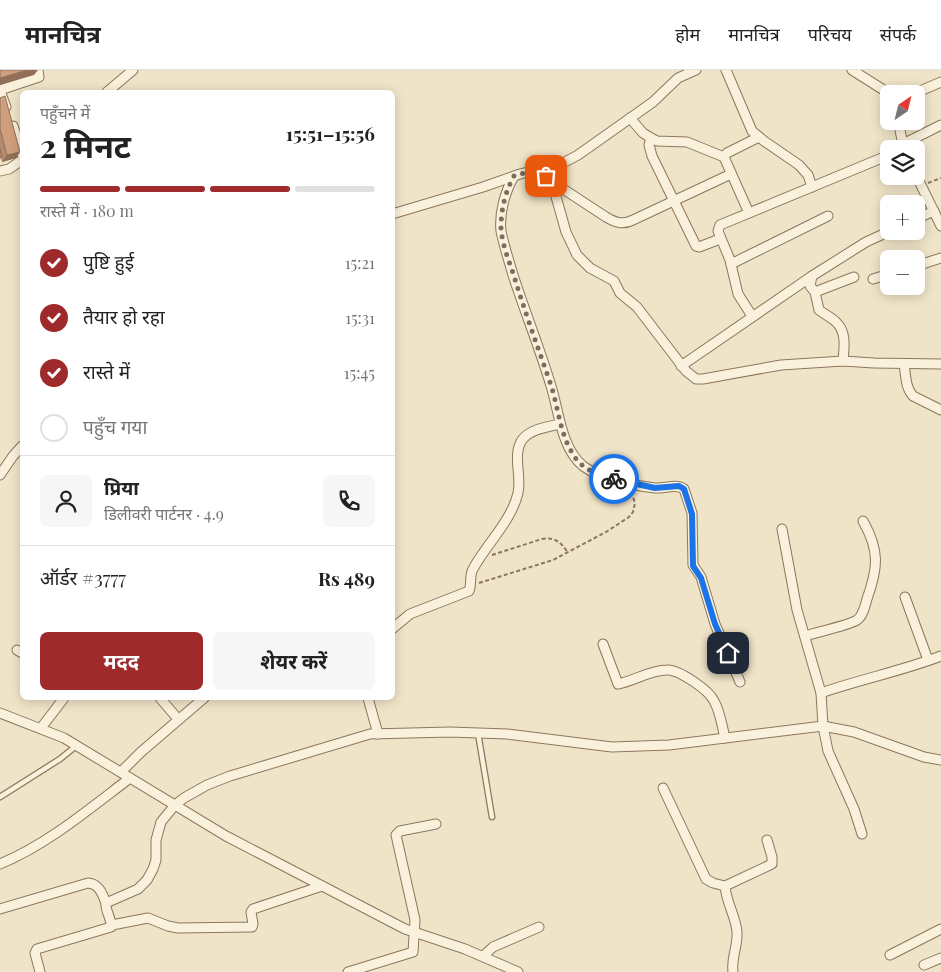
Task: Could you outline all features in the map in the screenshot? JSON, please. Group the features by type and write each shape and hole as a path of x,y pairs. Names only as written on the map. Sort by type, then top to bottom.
{"street":[{"path":"20,148 0,90 39,77 38,70"},
{"path":"109,90 132,70"},
{"path":"395,213 514,176 557,165 578,156 657,99 678,78 696,70"},
{"path":"726,70 752,130 799,165 808,175 812,187"},
{"path":"852,70 880,88"},
{"path":"925,89 941,82"},
{"path":"630,118 643,133 657,141 687,142 724,157 749,213"},
{"path":"915,140 941,125"},
{"path":"724,157 727,153 759,137"},
{"path":"651,138 649,145 652,156 696,246 699,247 720,239"},
{"path":"752,316 738,294 731,264 718,232 720,225 880,159"},
{"path":"0,171 20,161"},
{"path":"539,169 551,181 606,217 622,224 731,174"},
{"path":"514,176 503,205 501,230 526,314 552,387 560,424 573,454 584,466 600,475 655,488 679,486 684,489 692,514 693,566 701,578 715,624 740,682"},
{"path":"551,181 566,232 577,255 590,268 614,281 620,293 637,308 681,366 690,376 696,379 781,364 843,361 941,364"},
{"path":"922,186 940,223"},
{"path":"925,215 934,211"},
{"path":"731,264 828,216"},
{"path":"681,366 812,276 866,242 880,236"},
{"path":"925,263 941,258"},
{"path":"812,276 810,286 816,292 819,310 835,320 842,328 844,340 843,361"},
{"path":"816,292 854,277"},
{"path":"874,279 880,277"},
{"path":"904,364 907,387 913,396 941,410"},
{"path":"395,626 410,614 466,592 470,586 471,574 502,528 516,500 519,483 518,460 521,443 532,431 560,424"},
{"path":"0,475 20,448"},
{"path":"805,636 856,620 863,611 875,578 876,566 874,545 863,521"},
{"path":"782,529 793,592 821,693 828,751 854,809 862,834"},
{"path":"905,596 928,660"},
{"path":"603,644 618,684 655,672 670,670 679,673 706,691 715,702 725,738"},
{"path":"821,693 941,656"},
{"path":"41,728 62,700"},
{"path":"162,700 178,720"},
{"path":"121,772 202,700"},
{"path":"369,700 378,734"},
{"path":"0,713 41,728 76,746 226,836 413,932 483,956 518,972"},
{"path":"106,903 138,889 147,880 156,860 157,831 161,822 174,805 207,785 230,776 370,734 450,732 507,734 612,747 669,745 824,726 854,732 924,757 941,760"},
{"path":"0,864 57,832 130,778"},
{"path":"663,788 706,879 712,884 725,886 772,864 767,840"},
{"path":"348,972 413,952 415,920 396,835 400,831 436,824"},
{"path":"0,909 93,883 100,889 112,925"},
{"path":"40,972 34,953 37,949 110,928 112,925 148,918 178,928 252,927 251,912 253,909 322,886"},
{"path":"725,886 737,930 732,960 733,972"},
{"path":"483,956 493,947 540,927"},
{"path":"890,955 941,929"},
{"path":"924,965 941,958"}],"lane":[{"path":"478,733 492,817"},
{"path":"0,797 65,756 76,746"}],"path":[{"path":"922,186 941,178"},
{"path":"470,586 538,566 568,553 606,532 629,517 633,512 635,502 628,483"},
{"path":"480,559 550,538 563,544 568,553"}],"building":[{"path":"0,70 27,70 0,78"},
{"path":"5,96 20,152 7,155 0,129 0,98"}],"way so far":[{"path":"546,176 539,169 514,176 503,205 501,230 526,314 552,387 554,401 565,437 578,461 600,475 614,479"}],"route":[{"path":"614,479 655,488 679,486 686,491 693,522 693,566 701,578 715,624 728,653"}]}
